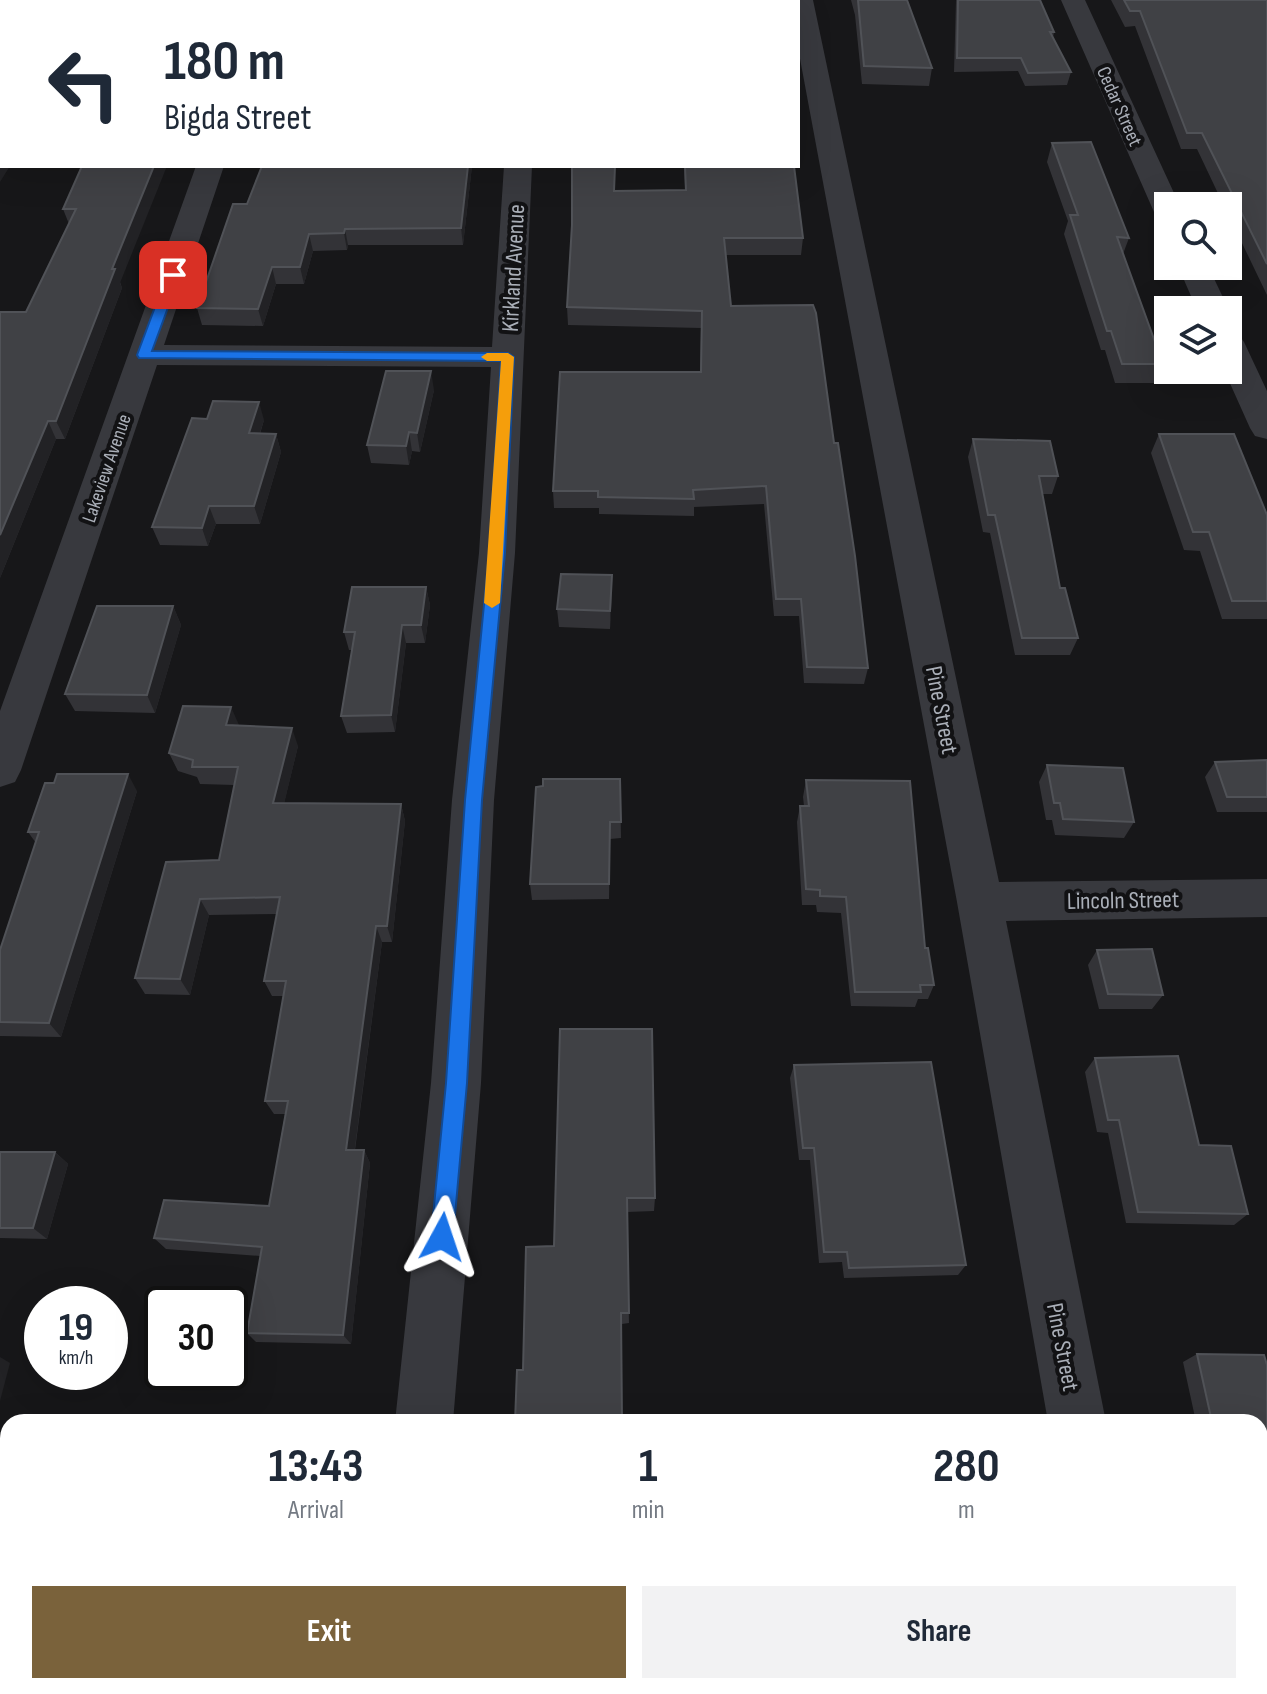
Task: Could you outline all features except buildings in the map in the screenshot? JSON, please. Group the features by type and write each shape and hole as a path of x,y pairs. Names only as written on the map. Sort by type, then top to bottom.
{"street":[{"name":"Pine Street","path":"801,0 980,902 1076,1414"},
{"name":"Cedar Street","path":"1073,0 1159,192"},
{"name":"Lakeview Avenue","path":"0,770 209,168"},
{"name":"Kirkland Avenue","path":"425,1414 456,1083 473,800 497,553 518,168"},
{"path":"144,355 508,357"},
{"path":"1242,373 1267,428"},
{"name":"Lincoln Street","path":"980,902 1267,898"}],"slow traffic":[{"path":"487,357 508,357 492,603"}],"route":[{"path":"173,275 144,355 508,357 497,553 473,800 456,1083 442,1237"}]}
